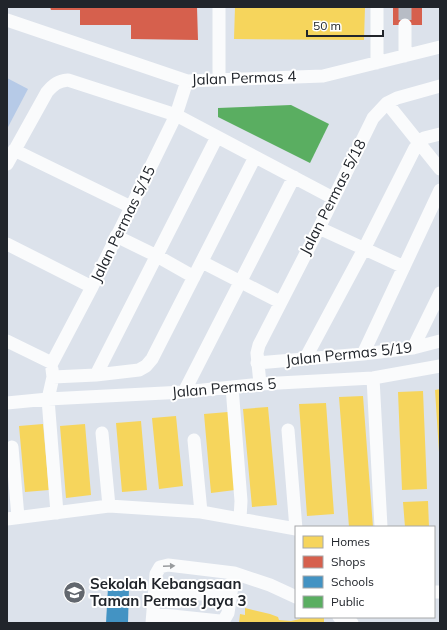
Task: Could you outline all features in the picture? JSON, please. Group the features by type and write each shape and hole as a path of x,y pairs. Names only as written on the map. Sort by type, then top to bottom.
{"street":[{"path":"218,7 219,79"},
{"path":"377,7 378,62"},
{"name":"Jalan Permas 4","path":"7,20 187,81 323,76 440,47"},
{"path":"405,25 405,56"},
{"path":"7,164 47,92 59,81 68,80 176,115 333,198"},
{"name":"Jalan Permas 5/15","path":"52,363 92,288 176,115 187,81"},
{"name":"Jalan Permas 5/18","path":"260,384 257,363 259,345 373,118 386,103 397,98 440,86"},
{"path":"386,103 440,169"},
{"path":"305,359 364,249 415,148 424,138 440,134"},
{"path":"96,375 217,137"},
{"path":"14,150 131,207"},
{"path":"53,377 96,375 140,370 146,366 152,359 255,157"},
{"path":"184,392 294,177"},
{"path":"363,354 440,190"},
{"path":"319,228 404,267"},
{"path":"116,236 157,256 194,277"},
{"path":"7,244 92,288"},
{"path":"202,262 242,281 280,302"},
{"path":"414,348 440,294"},
{"name":"Jalan Permas 5/19","path":"257,363 414,348 440,341"},
{"path":"7,342 52,363 53,377 48,399 57,513"},
{"name":"Jalan Permas 5","path":"7,403 48,399 184,392 260,384 373,378 440,366"},
{"path":"373,378 381,526"},
{"path":"232,387 241,501 240,519"},
{"path":"288,430 296,526"},
{"path":"102,433 109,506"},
{"path":"194,440 201,512"},
{"path":"12,446 13,518 109,506 201,512 295,529"},
{"path":"234,573 227,617 224,620 152,619 156,574 160,567 168,565 234,573 270,585 295,597"},
{"path":"155,589 230,597"},
{"path":"341,618 352,623"}],"shaded area":[{"path":"7,78 28,89 7,129"}],"building: Homes":[{"path":"235,7 365,7 364,40 234,39"},
{"path":"440,389 440,452 439,452 435,390"},
{"path":"423,391 427,489 402,490 398,392"},
{"path":"363,396 373,526 349,526 339,397"},
{"path":"326,403 334,514 307,516 299,404"},
{"path":"268,407 277,505 252,507 243,409"},
{"path":"228,412 235,490 211,493 204,414"},
{"path":"176,416 183,486 159,489 152,418"},
{"path":"141,421 147,490 122,492 116,423"},
{"path":"43,424 49,490 25,492 19,426"},
{"path":"85,424 91,495 66,498 60,426"},
{"path":"428,501 429,526 405,526 403,502"},
{"path":"245,608 270,614 278,617 279,620 291,621 300,618 324,618 324,623 239,623 240,614 245,615"}],"building: Shops":[{"path":"50,7 197,7 198,40 131,39 131,25 80,25 80,10 51,10"},
{"path":"393,7 422,7 422,25 393,25"}],"building: Schools":[{"path":"108,587 129,588 128,623 106,623"}],"building: Public":[{"path":"291,105 329,124 310,163 218,117 218,108"}],"tunnel":[{"path":"405,7 405,25"}],"place":[{"name":"Sekolah Kebangsaan Taman Permas Jaya 3","path":"74,593"}]}
